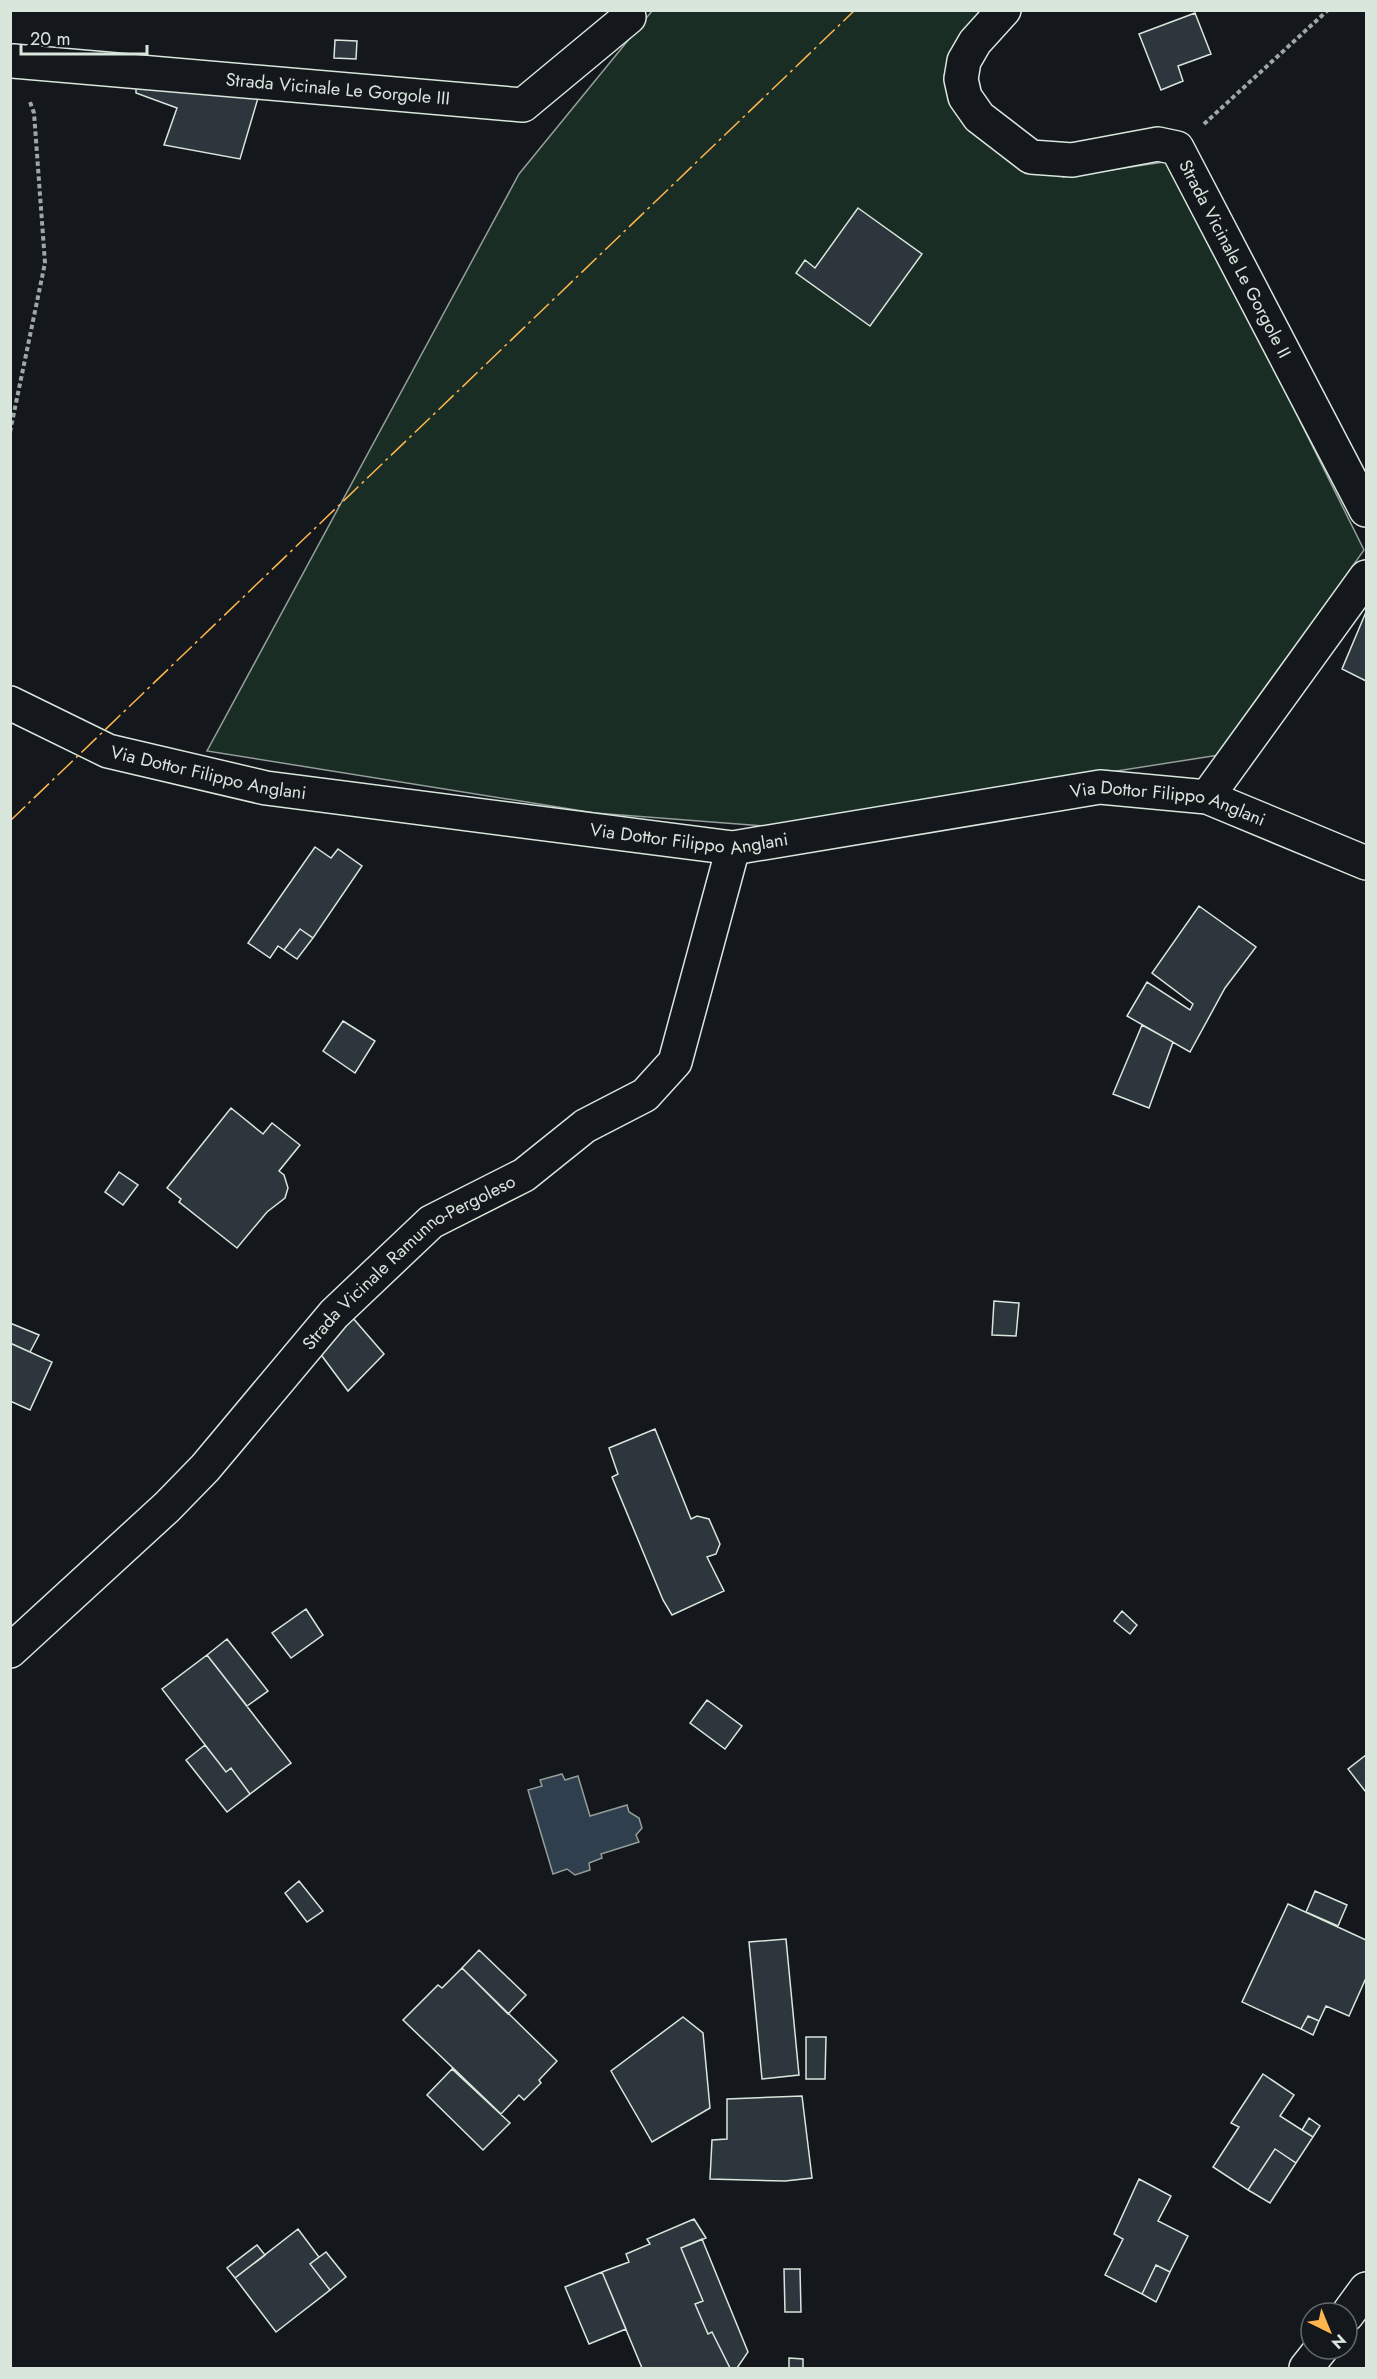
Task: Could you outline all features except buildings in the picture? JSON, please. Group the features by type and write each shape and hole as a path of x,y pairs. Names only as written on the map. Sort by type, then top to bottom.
{"street":[{"name":"Strada Vicinale Le Gorgole II","path":"1004,10 975,42 964,61 961,79 965,98 979,117 1031,157 1072,160 1158,144 1177,148 1366,510"},
{"name":"Strada Vicinale Le Gorgole III","path":"13,61 523,105 629,17"},
{"path":"1207,797 1366,577"},
{"name":"Via Dottor Filippo Anglani","path":"10,703 108,751 266,788 733,848 1100,787 1207,797 1366,863"},
{"name":"Strada Vicinale Ramunno-Pergoleso","path":"10,1651 206,1468 333,1314 431,1222 524,1174 585,1126 645,1095 675,1062 733,848"},
{"path":"1357,2301 1366,2289"}],"path":[{"path":"1177,148 1328,10"},
{"path":"10,432 45,263 34,113 13,61"}],"green space":[{"path":"652,11 998,11 944,75 974,134 1063,177 1171,161 1364,550 1219,755 764,826 595,813 207,751 519,174"}],"water":[{"path":"562,1774 565,1780 578,1776 590,1816 627,1805 629,1812 639,1818 642,1828 636,1835 639,1842 601,1854 602,1858 589,1863 590,1870 575,1875 567,1869 553,1874 528,1790 542,1786 540,1780"}],"power":[{"path":"10,821 855,10"}]}
